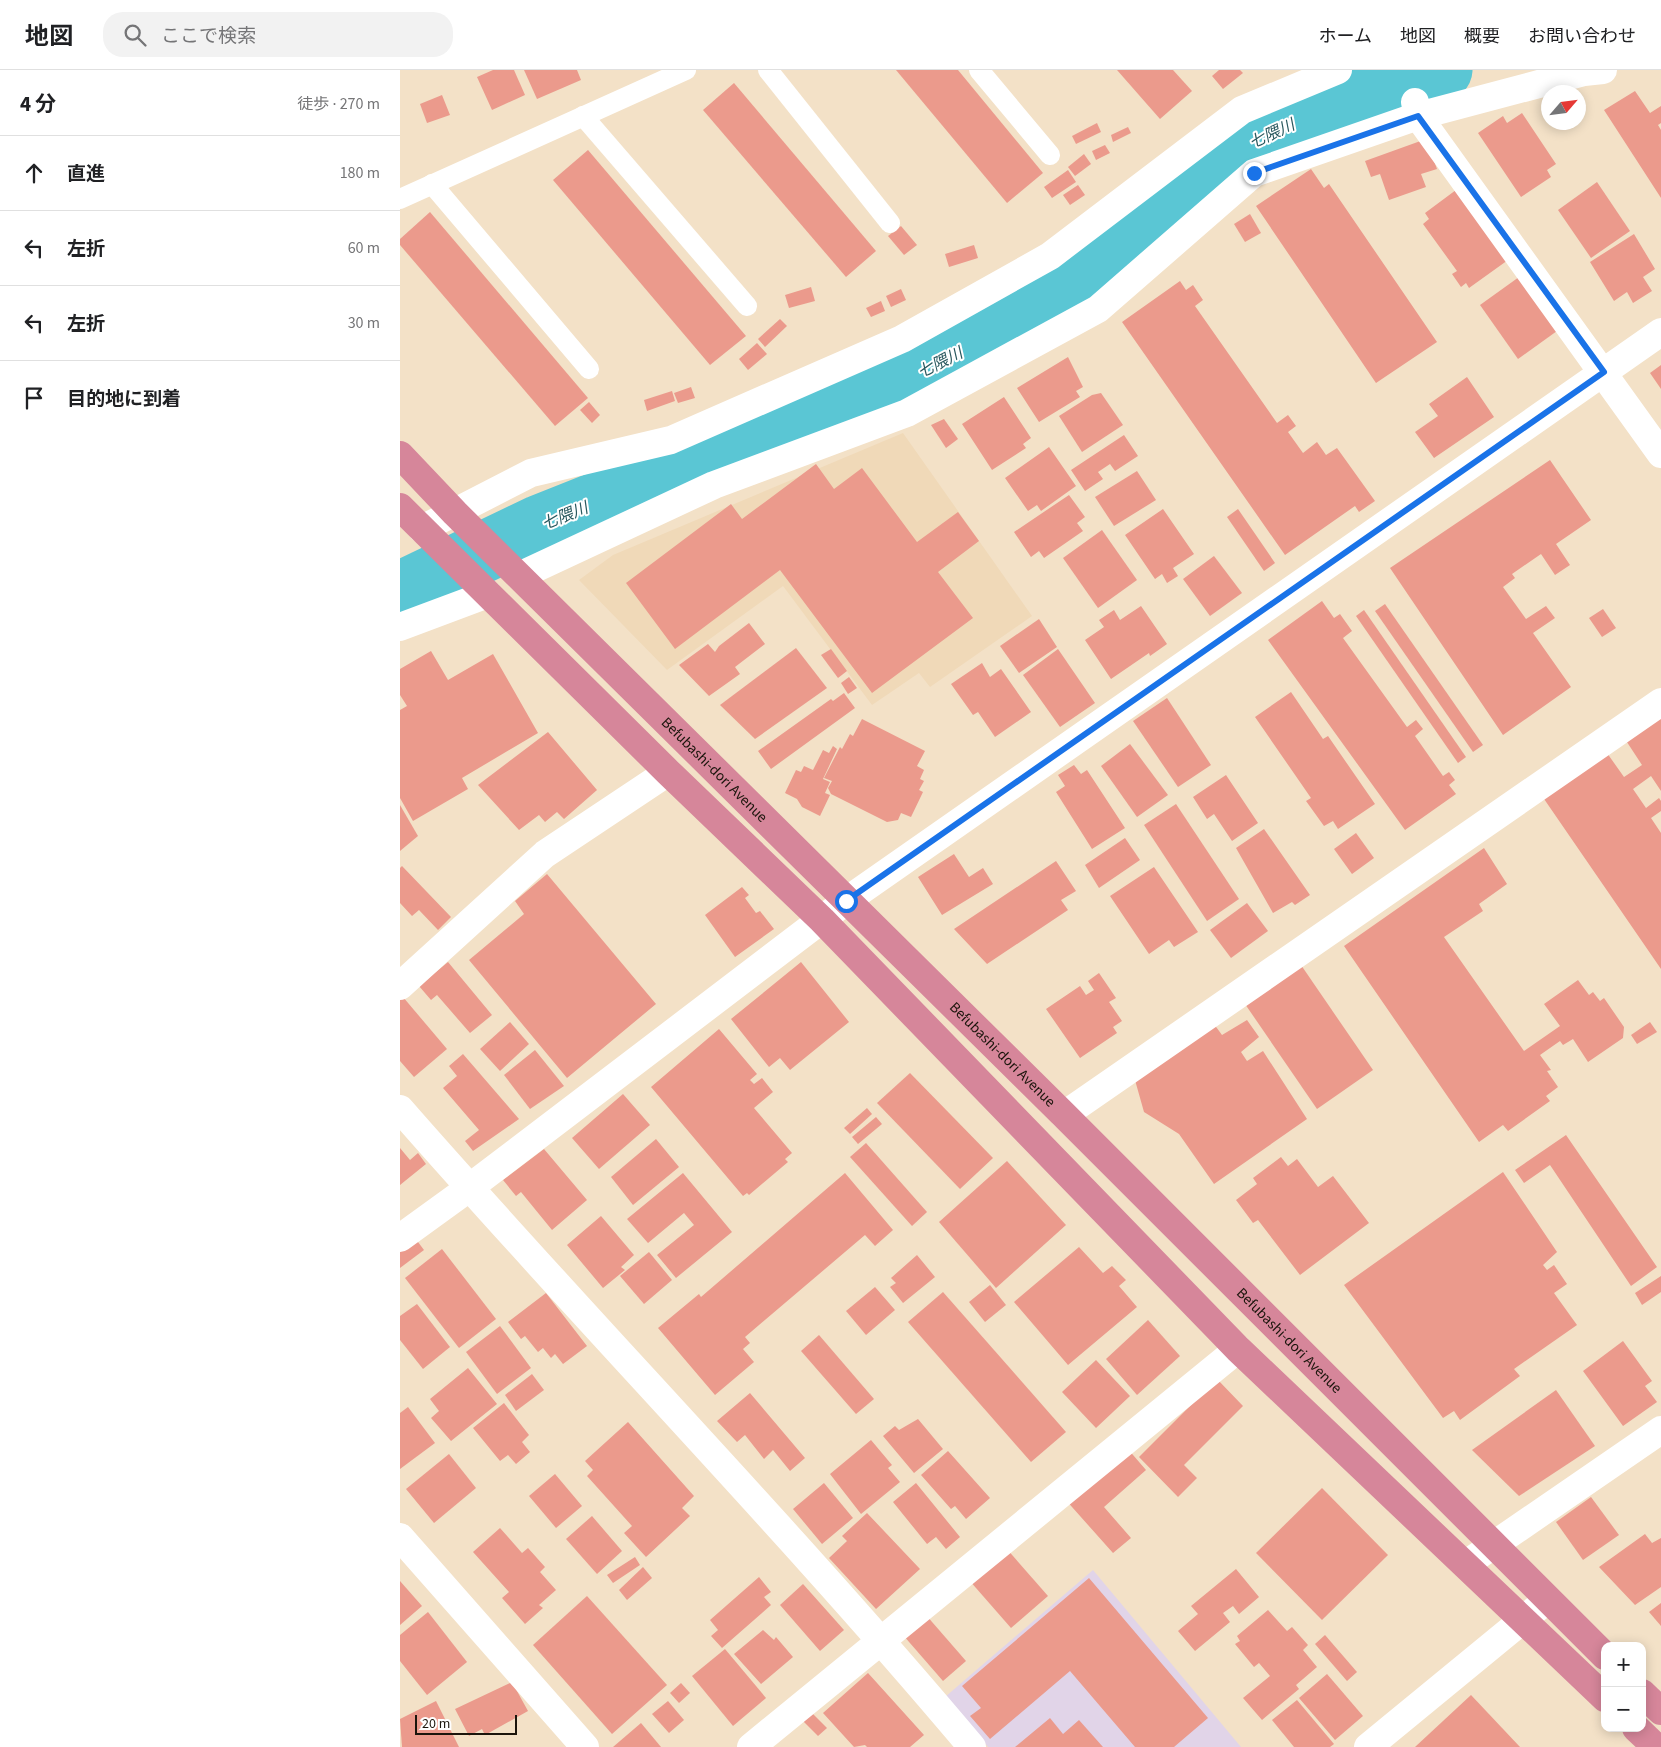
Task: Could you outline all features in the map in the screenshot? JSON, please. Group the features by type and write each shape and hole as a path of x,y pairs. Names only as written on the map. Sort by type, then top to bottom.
{"highway":[{"name":"Befubashi-dori Avenue","path":"400,455 461,519 1064,1115 1601,1652"},
{"path":"400,508 668,772 822,920 1238,1349 1601,1694"},
{"path":"1646,1697 1661,1711"},
{"path":"1640,1732 1656,1747"}],"street":[{"path":"427,534 461,519 531,473 671,440 902,339 1050,256 1242,110 1338,70"},
{"path":"516,573 714,485 906,413 1098,309 1254,173 1417,109 1584,72 1603,70"},
{"path":"1417,109 1661,454"},
{"path":"400,1238 469,1188 846,901 1661,332"},
{"path":"400,627 484,591"},
{"path":"1064,1115 1661,702"},
{"path":"400,986 545,854 668,772"},
{"path":"400,1109 469,1188 883,1641 972,1747"},
{"path":"751,1747 1238,1349"},
{"path":"1466,1564 1661,1430"},
{"path":"400,1537 585,1747"},
{"path":"1368,1747 1547,1600"}],"lane":[{"path":"400,199 686,70"},
{"path":"768,70 890,223"},
{"path":"979,70 1050,156"},
{"path":"583,116 747,306"},
{"path":"432,184 589,368"}],"shaded area":[{"path":"903,433 1032,616 930,687 919,673 872,705 783,586 667,670 579,580 613,555"},
{"path":"1093,1570 1241,1747 988,1747 945,1697"}],"building":[{"path":"493,70 514,70 525,95 492,110 477,77"},
{"path":"524,70 577,70 581,80 537,99"},
{"path":"896,70 958,70 1043,173 1007,203"},
{"path":"1117,70 1173,70 1192,91 1160,119"},
{"path":"1219,70 1240,70 1243,73 1223,89 1212,76"},
{"path":"734,83 876,251 846,277 703,110"},
{"path":"1635,91 1650,113 1661,106 1661,123 1658,125 1661,130 1661,198 1604,110"},
{"path":"442,95 450,115 427,123 420,104"},
{"path":"1522,113 1556,164 1547,170 1551,177 1521,197 1478,133 1503,116 1507,123"},
{"path":"1097,123 1101,132 1076,144 1072,136"},
{"path":"1128,127 1131,133 1113,142 1111,135"},
{"path":"1426,139 1437,169 1421,174 1426,187 1389,200 1380,174 1371,177 1365,161"},
{"path":"1105,145 1110,153 1096,160 1092,151"},
{"path":"588,150 746,336 710,365 553,180"},
{"path":"1084,154 1091,164 1075,176 1068,167"},
{"path":"1311,169 1324,188 1329,184 1437,342 1376,383 1256,206"},
{"path":"1068,170 1076,182 1052,198 1044,187"},
{"path":"1597,182 1630,231 1591,258 1558,210"},
{"path":"1078,185 1085,195 1070,205 1063,195"},
{"path":"1460,187 1508,260 1469,288 1466,283 1461,287 1452,274 1457,271 1423,224 1429,219 1425,213"},
{"path":"430,212 588,398 555,426 400,245 400,239"},
{"path":"1250,214 1261,233 1245,242 1234,224"},
{"path":"901,226 917,245 904,255 888,236"},
{"path":"1634,234 1655,269 1643,277 1652,291 1633,303 1627,292 1614,301 1590,262"},
{"path":"974,245 978,258 949,267 945,254"},
{"path":"1519,277 1557,331 1518,359 1480,305"},
{"path":"1180,281 1186,290 1193,285 1203,300 1195,306 1277,423 1288,415 1296,426 1288,432 1303,453 1317,442 1326,455 1337,448 1375,501 1359,512 1355,506 1285,555 1122,322"},
{"path":"811,287 815,301 789,308 785,295"},
{"path":"901,289 906,300 891,307 886,296"},
{"path":"881,301 885,311 871,317 866,308"},
{"path":"780,319 787,326 765,347 758,339"},
{"path":"757,343 767,354 748,370 739,359"},
{"path":"1068,357 1083,387 1076,391 1080,397 1039,422 1017,388"},
{"path":"1661,365 1661,389 1650,373"},
{"path":"1467,377 1494,417 1434,458 1415,432 1438,416 1429,404"},
{"path":"691,387 695,398 678,403 674,393"},
{"path":"672,391 675,401 647,411 644,400"},
{"path":"1101,393 1123,425 1082,452 1059,416 1092,395"},
{"path":"1004,397 1031,438 1023,444 1026,448 992,470 962,424"},
{"path":"589,402 600,415 592,423 580,410"},
{"path":"944,419 958,439 946,448 931,425"},
{"path":"1124,435 1138,456 1115,471 1110,464 1098,472 1103,479 1085,491 1071,470"},
{"path":"1049,447 1076,486 1041,511 1037,505 1028,511 1005,478"},
{"path":"1550,460 1591,520 1556,544 1570,565 1555,575 1541,554 1512,574 1515,578 1503,587 1526,619 1546,606 1555,618 1533,633 1571,687 1503,735 1390,568"},
{"path":"816,464 834,489 862,468 917,542 958,512 979,541 938,572 973,618 872,693 780,570 675,649 626,583 731,504 742,519"},
{"path":"1137,471 1156,500 1114,526 1095,497"},
{"path":"1069,495 1085,517 1077,523 1083,531 1044,558 1039,551 1031,557 1014,532"},
{"path":"1163,509 1194,554 1173,568 1178,576 1167,583 1162,574 1155,579 1125,535"},
{"path":"1238,509 1275,563 1264,571 1227,517"},
{"path":"1102,530 1137,580 1098,608 1063,558"},
{"path":"1214,556 1242,593 1210,616 1183,579"},
{"path":"1322,601 1334,618 1340,614 1352,631 1343,638 1407,727 1416,720 1423,729 1415,736 1443,776 1449,772 1455,780 1449,785 1456,794 1405,830 1268,640"},
{"path":"1385,604 1483,745 1473,752 1375,611"},
{"path":"1141,606 1167,644 1150,656 1149,653 1111,679 1085,640 1104,627 1099,620 1114,610 1120,620"},
{"path":"1603,609 1616,628 1602,637 1589,618"},
{"path":"1364,610 1466,757 1458,763 1356,616"},
{"path":"1039,619 1057,647 1019,673 1000,646"},
{"path":"749,623 765,644 735,667 740,674 709,696 679,665 708,644 715,652 719,646"},
{"path":"796,648 827,688 755,739 720,705"},
{"path":"831,649 847,671 838,678 821,655"},
{"path":"1058,649 1095,703 1060,727 1023,675"},
{"path":"431,651 448,680 493,654 538,733 462,778 468,789 413,821 400,798 400,710 407,706 400,695 400,669"},
{"path":"982,663 990,677 1001,669 1031,712 995,737 978,712 973,715 951,684"},
{"path":"849,677 857,688 848,694 841,683"},
{"path":"1291,692 1323,739 1328,736 1375,804 1338,829 1333,821 1324,826 1306,801 1311,798 1255,717"},
{"path":"844,693 855,708 771,769 758,751 831,699 833,701"},
{"path":"1167,698 1211,765 1178,787 1133,721"},
{"path":"1661,718 1661,791 1651,776 1633,789 1646,808 1659,798 1661,801 1661,811 1651,818 1661,833 1661,969 1542,796 1607,753 1624,777 1642,765 1621,733"},
{"path":"862,719 925,751 917,766 924,770 920,779 924,781 919,790 923,792 911,817 901,813 898,820 887,822 831,794 828,788 832,781 824,778 840,747 842,749 850,734 853,736"},
{"path":"548,732 597,790 564,819 557,812 545,822 539,815 519,830 478,785"},
{"path":"1130,744 1168,795 1137,817 1101,766"},
{"path":"833,746 837,749 823,779 830,782 825,793 830,795 820,816 802,807 797,799 785,793 796,770 801,772 804,766 813,770 823,750 829,753"},
{"path":"1074,765 1081,774 1087,770 1125,828 1092,849 1056,792 1065,786 1058,775"},
{"path":"1226,775 1258,823 1232,841 1214,814 1207,819 1193,797"},
{"path":"1176,804 1239,899 1207,921 1144,825"},
{"path":"400,805 418,836 400,851"},
{"path":"1264,829 1310,895 1295,905 1292,902 1273,913 1236,848"},
{"path":"1356,833 1374,858 1352,874 1334,849"},
{"path":"1125,838 1140,860 1099,888 1085,865"},
{"path":"1484,848 1507,884 1479,904 1483,911 1444,937 1524,1051 1560,1026 1544,1004 1578,980 1589,995 1593,992 1600,1001 1604,998 1624,1027 1623,1038 1588,1062 1573,1039 1563,1045 1560,1041 1540,1055 1551,1070 1547,1071 1558,1087 1546,1096 1550,1101 1508,1131 1503,1125 1479,1142 1344,946"},
{"path":"954,854 969,877 983,868 993,884 942,915 918,877"},
{"path":"1056,861 1076,891 1061,900 1068,910 987,964 954,929"},
{"path":"402,866 451,917 438,930 419,910 412,916 400,903 400,868"},
{"path":"1154,867 1198,932 1174,947 1169,940 1149,954 1110,896"},
{"path":"547,874 656,1004 567,1078 469,960 524,914 515,901"},
{"path":"742,887 749,895 745,898 756,913 760,911 774,929 735,957 705,915"},
{"path":"1247,903 1268,931 1231,958 1210,930"},
{"path":"448,962 492,1015 470,1033 437,995 431,1000 419,986"},
{"path":"801,962 849,1022 790,1070 780,1058 769,1067 731,1019"},
{"path":"1301,965 1373,1070 1317,1109 1245,1004"},
{"path":"1099,973 1116,998 1109,1002 1122,1021 1113,1027 1117,1033 1080,1058 1046,1009 1080,986 1086,995 1094,990 1088,981"},
{"path":"403,997 447,1049 414,1077 400,1061 400,999"},
{"path":"1211,1020 1222,1035 1247,1020 1259,1037 1241,1052 1247,1061 1263,1051 1307,1119 1214,1184 1179,1134 1144,1112 1133,1073"},
{"path":"510,1022 529,1044 500,1071 480,1049"},
{"path":"1650,1022 1657,1032 1637,1044 1631,1035"},
{"path":"719,1029 757,1074 750,1080 754,1084 762,1078 773,1092 754,1108 792,1153 785,1159 788,1162 749,1195 747,1193 743,1196 651,1087"},
{"path":"535,1050 564,1086 530,1109 504,1075"},
{"path":"463,1054 519,1119 473,1151 465,1141 479,1130 443,1088 457,1076 449,1066"},
{"path":"910,1073 993,1158 960,1189 877,1103"},
{"path":"623,1094 650,1125 599,1169 572,1138"},
{"path":"867,1108 872,1114 850,1134 844,1128"},
{"path":"876,1117 882,1124 858,1144 852,1137"},
{"path":"1566,1135 1657,1267 1631,1286 1550,1165 1524,1183 1515,1170"},
{"path":"656,1139 679,1167 633,1205 611,1177"},
{"path":"866,1143 927,1212 912,1226 850,1157"},
{"path":"400,1148 410,1160 418,1153 426,1164 400,1185"},
{"path":"544,1149 587,1200 552,1230 521,1192 516,1196 503,1180"},
{"path":"1281,1157 1288,1166 1297,1159 1318,1187 1333,1176 1369,1223 1300,1275 1258,1220 1253,1223 1236,1200 1257,1184 1253,1178"},
{"path":"1007,1161 1066,1225 996,1288 939,1222"},
{"path":"1503,1172 1557,1252 1543,1265 1547,1270 1554,1265 1567,1284 1554,1293 1577,1325 1514,1369 1520,1376 1460,1420 1454,1411 1443,1418 1344,1285"},
{"path":"683,1173 732,1232 676,1278 657,1255 694,1225 684,1213 648,1243 627,1219"},
{"path":"845,1173 893,1230 875,1246 865,1235 745,1337 750,1343 743,1349 754,1362 715,1395 658,1328 699,1294 701,1297"},
{"path":"601,1216 634,1255 621,1267 625,1270 603,1288 567,1245"},
{"path":"412,1234 424,1250 400,1268 400,1243"},
{"path":"1079,1247 1103,1273 1112,1266 1126,1280 1119,1286 1137,1307 1068,1365 1014,1302"},
{"path":"442,1249 496,1319 459,1348 405,1278"},
{"path":"649,1252 672,1280 644,1304 620,1276"},
{"path":"917,1255 935,1277 903,1303 890,1287 896,1283 891,1278"},
{"path":"1661,1276 1661,1292 1642,1305 1635,1293"},
{"path":"990,1285 1006,1305 985,1322 969,1302"},
{"path":"875,1287 895,1310 866,1335 846,1311"},
{"path":"943,1292 1066,1432 1031,1462 908,1322"},
{"path":"546,1293 587,1346 563,1364 555,1354 551,1358 543,1348 538,1352 525,1336 521,1339 508,1322"},
{"path":"417,1304 450,1347 423,1369 400,1340 400,1316"},
{"path":"1148,1320 1180,1356 1137,1395 1106,1359"},
{"path":"500,1326 531,1368 497,1394 466,1352"},
{"path":"819,1335 874,1399 856,1414 801,1351"},
{"path":"1623,1341 1652,1381 1645,1386 1657,1402 1623,1426 1583,1371"},
{"path":"1096,1360 1130,1396 1096,1428 1062,1392"},
{"path":"468,1368 497,1404 451,1441 431,1418 439,1411 430,1399"},
{"path":"532,1374 544,1390 516,1411 505,1395"},
{"path":"1217,1379 1243,1406 1184,1465 1197,1478 1178,1497 1139,1457"},
{"path":"1556,1390 1595,1446 1519,1496 1472,1450"},
{"path":"750,1393 805,1458 790,1471 773,1450 764,1459 745,1435 737,1442 717,1421"},
{"path":"504,1403 529,1435 522,1442 530,1452 516,1464 508,1455 500,1461 473,1428"},
{"path":"408,1407 435,1443 400,1469 400,1413"},
{"path":"918,1419 943,1449 914,1473 883,1436 895,1426 899,1430"},
{"path":"628,1422 694,1496 682,1508 690,1516 646,1557 624,1533 632,1526 587,1476 593,1470 585,1461"},
{"path":"871,1440 892,1465 888,1468 900,1482 861,1514 830,1474"},
{"path":"1127,1448 1146,1470 1104,1507 1131,1538 1113,1553 1064,1498"},
{"path":"948,1451 990,1498 966,1519 955,1506 951,1509 921,1475"},
{"path":"449,1454 476,1488 434,1523 406,1489"},
{"path":"555,1474 582,1506 556,1528 529,1496"},
{"path":"824,1483 853,1518 822,1544 793,1509"},
{"path":"916,1483 960,1537 946,1549 936,1537 927,1544 893,1502"},
{"path":"1322,1488 1388,1555 1322,1620 1256,1553"},
{"path":"1591,1497 1619,1535 1583,1560 1556,1522"},
{"path":"867,1513 920,1569 876,1609 829,1558 847,1541 842,1536"},
{"path":"592,1516 622,1551 597,1574 566,1539"},
{"path":"500,1528 522,1553 528,1548 545,1567 540,1572 556,1590 539,1605 543,1608 525,1624 502,1598 509,1592 473,1552"},
{"path":"1645,1534 1652,1543 1661,1538 1661,1587 1635,1605 1599,1567"},
{"path":"1006,1548 1048,1596 1011,1628 969,1580"},
{"path":"635,1557 640,1565 613,1583 607,1575"},
{"path":"643,1567 652,1578 627,1600 619,1590"},
{"path":"1236,1569 1259,1597 1239,1614 1233,1606 1223,1613 1230,1622 1195,1651 1178,1631 1198,1614 1191,1606"},
{"path":"759,1577 771,1592 764,1597 771,1605 722,1648 711,1636 718,1630 710,1620"},
{"path":"1089,1578 1208,1718 1174,1747 1135,1747 1070,1671 990,1739 970,1716 981,1708 962,1686"},
{"path":"400,1581 422,1606 400,1625"},
{"path":"803,1584 844,1630 820,1651 780,1605"},
{"path":"587,1596 667,1685 612,1734 533,1645"},
{"path":"1661,1603 1661,1626 1649,1612"},
{"path":"1268,1610 1287,1631 1292,1627 1308,1645 1303,1650 1317,1667 1296,1685 1299,1689 1262,1720 1243,1698 1270,1676 1259,1663 1254,1667 1235,1644 1240,1641 1237,1636"},
{"path":"428,1612 467,1662 427,1695 400,1661 400,1635"},
{"path":"926,1615 966,1661 943,1681 903,1635"},
{"path":"763,1630 774,1640 776,1637 793,1657 761,1684 734,1654"},
{"path":"1325,1635 1357,1672 1347,1681 1315,1644"},
{"path":"725,1649 766,1698 733,1726 692,1676"},
{"path":"868,1673 924,1735 910,1747 867,1747 865,1745 854,1747 823,1713"},
{"path":"1327,1674 1363,1716 1335,1740 1299,1698"},
{"path":"512,1682 528,1711 485,1735 482,1729 469,1736 455,1709"},
{"path":"681,1683 690,1693 679,1703 670,1693"},
{"path":"1471,1695 1520,1747 1415,1747"},
{"path":"1297,1700 1334,1744 1330,1747 1294,1747 1272,1720"},
{"path":"436,1701 459,1747 402,1747 400,1719"},
{"path":"668,1701 684,1720 669,1733 652,1714"},
{"path":"810,1711 827,1728 818,1736 801,1719"},
{"path":"1050,1718 1063,1734 1079,1720 1103,1747 1015,1747"},
{"path":"641,1723 661,1747 613,1747"}],"waterway":[{"name":"七隈川","path":"400,592 540,525 946,364 1104,259 1235,152 1305,119 1442,70"}],"route":[{"path":"846,901 1604,372 1418,116 1254,173"}]}
